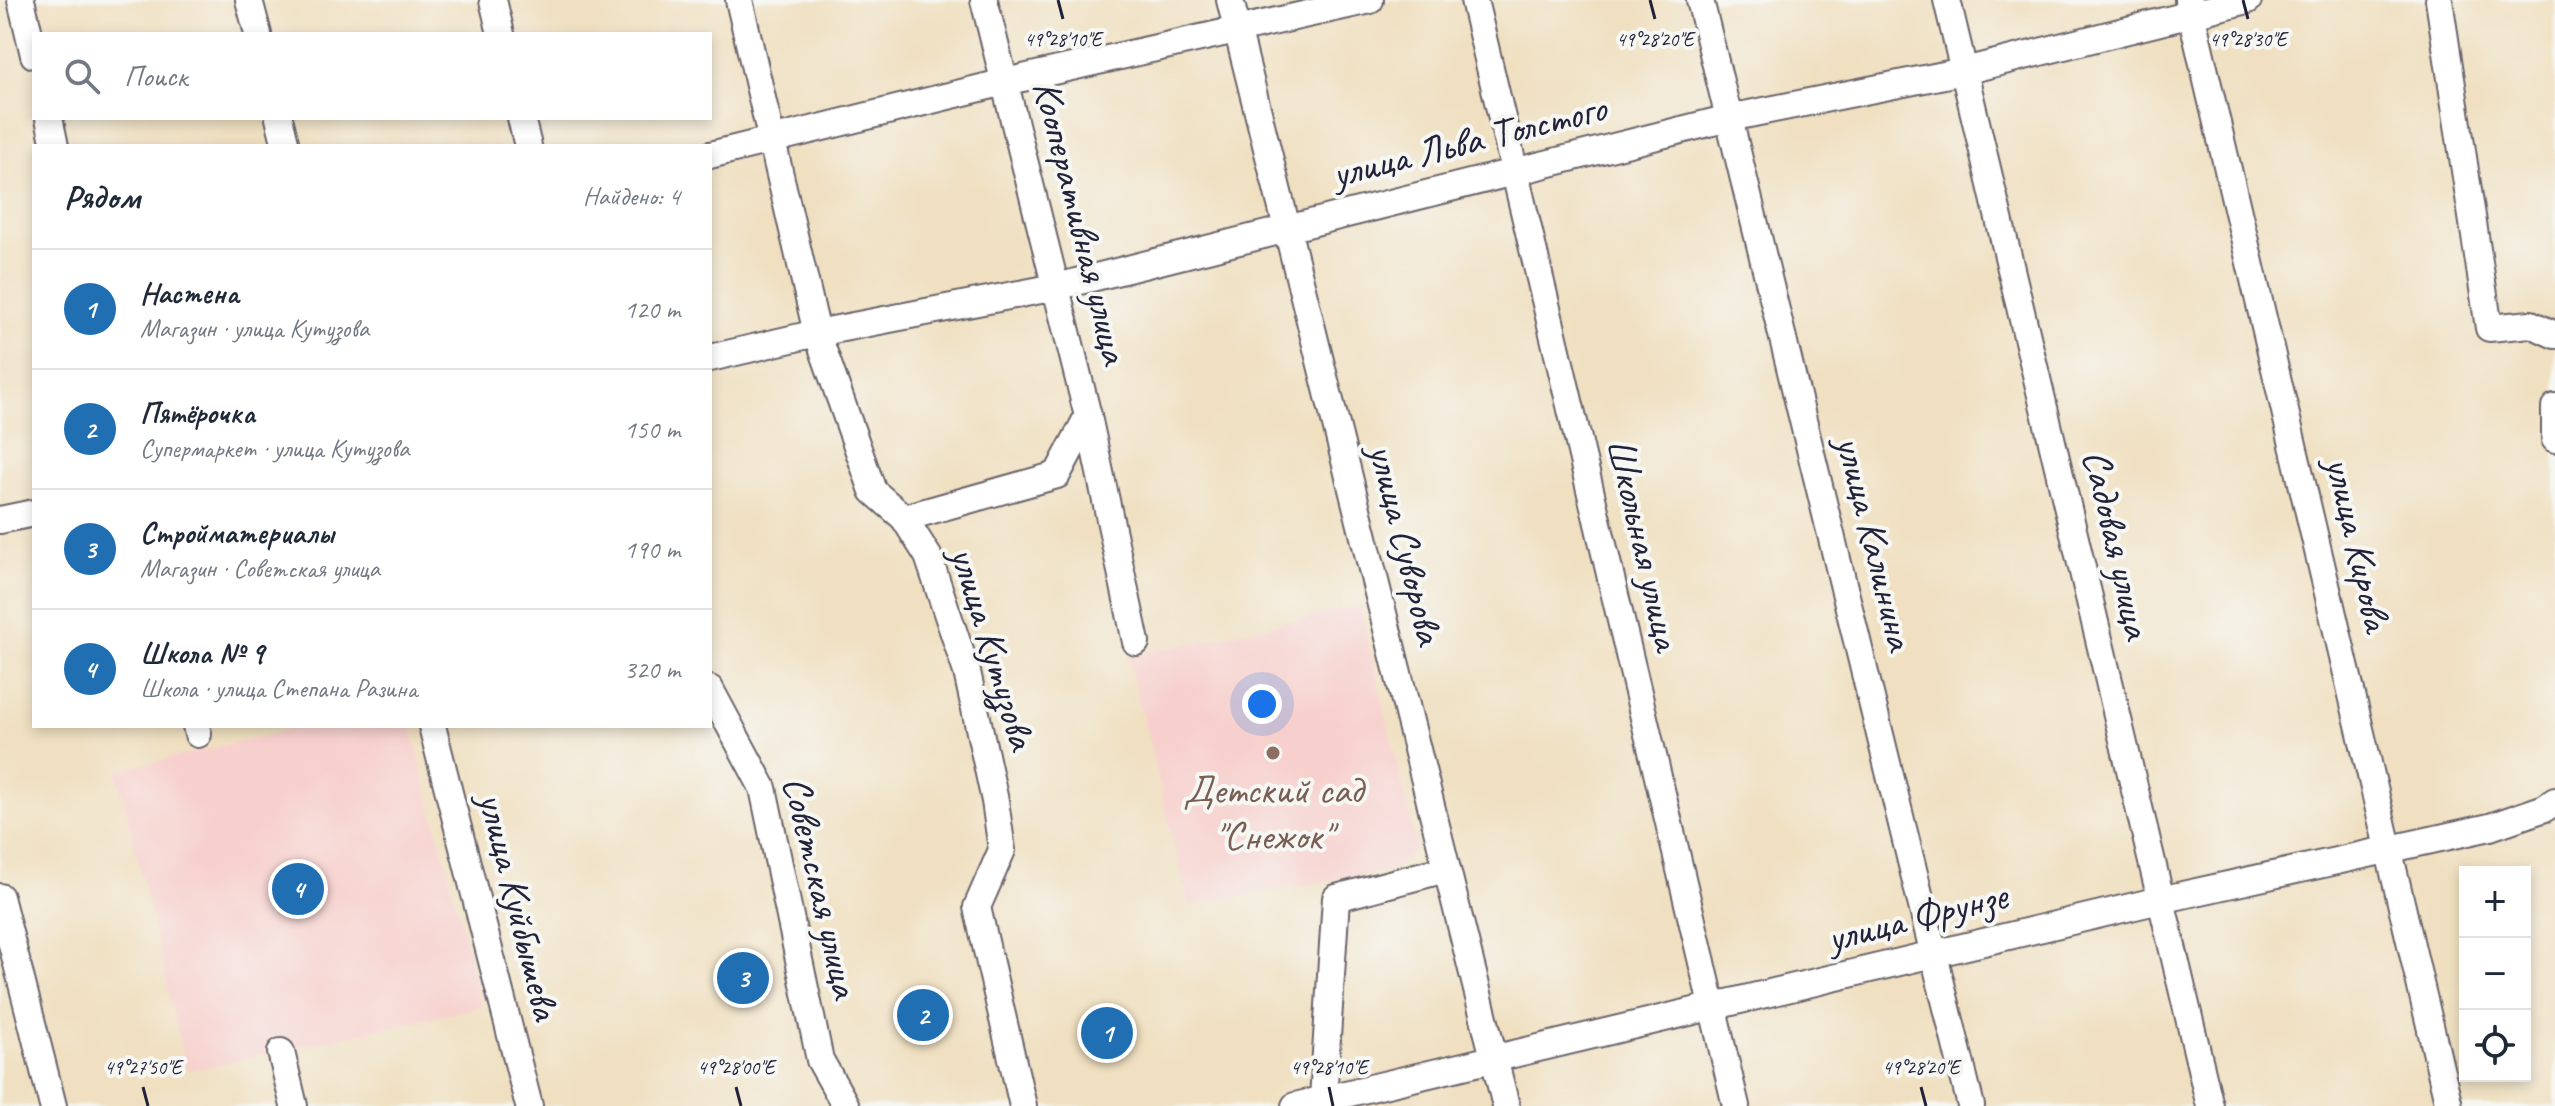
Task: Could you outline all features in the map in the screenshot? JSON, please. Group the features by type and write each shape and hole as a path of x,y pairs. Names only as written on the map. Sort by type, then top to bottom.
{"street":[{"path":"21,0 32,47"},
{"path":"249,0 257,32"},
{"path":"493,0 501,32"},
{"name":"улица Кутузова","path":"739,0 817,333 873,491 904,518 928,556 967,672 995,801 1002,850 977,907 1023,1106"},
{"name":"Кооперативная улица","path":"984,0 1088,416 1136,642"},
{"name":"улица Суворова","path":"1230,0 1506,1106"},
{"path":"712,155 1005,82 1370,0"},
{"name":"Школьная улица","path":"1474,0 1736,1106"},
{"name":"улица Калинина","path":"1700,0 1971,1106"},
{"name":"Садовая улица","path":"1947,0 2210,1106"},
{"name":"улица Льва Толстого","path":"712,358 817,333 1056,287 1729,118 1964,71 2190,7 2248,0"},
{"path":"2439,0 2489,328 2531,324 2555,335"},
{"name":"улица Кирова","path":"2190,7 2449,1106"},
{"path":"49,120 55,144"},
{"path":"280,120 286,144"},
{"path":"522,120 528,144"},
{"path":"2555,407 2555,439"},
{"name":"Кооперативная улица","path":"904,518 1057,475 1088,416"},
{"path":"0,520 32,513"},
{"name":"Советская улица","path":"712,693 763,788 820,1060 846,1106"},
{"name":"улица Куйбышева","path":"433,728 529,1106"},
{"name":"улица Фрунзе","path":"1295,1106 2160,900 2490,827 2545,808 2555,801"},
{"path":"1323,1099 1336,898 1446,869"},
{"path":"0,897 53,1106"},
{"path":"281,1052 294,1106"}],"shaded area":[{"name":"Детский сад \"Снежок\"","path":"1360,606 1417,848 1393,870 1189,905 1128,657"},
{"path":"297,728 412,728 482,1007 187,1071 117,771"}],"place":[{"name":"Детский сад \"Снежок\"","path":"1273,753"},
{"name":"Школа № 9","path":"298,889"},
{"name":"Стройматериалы","path":"743,978"},
{"name":"Пятёрочка","path":"923,1015"},
{"name":"Настена","path":"1107,1033"}]}
